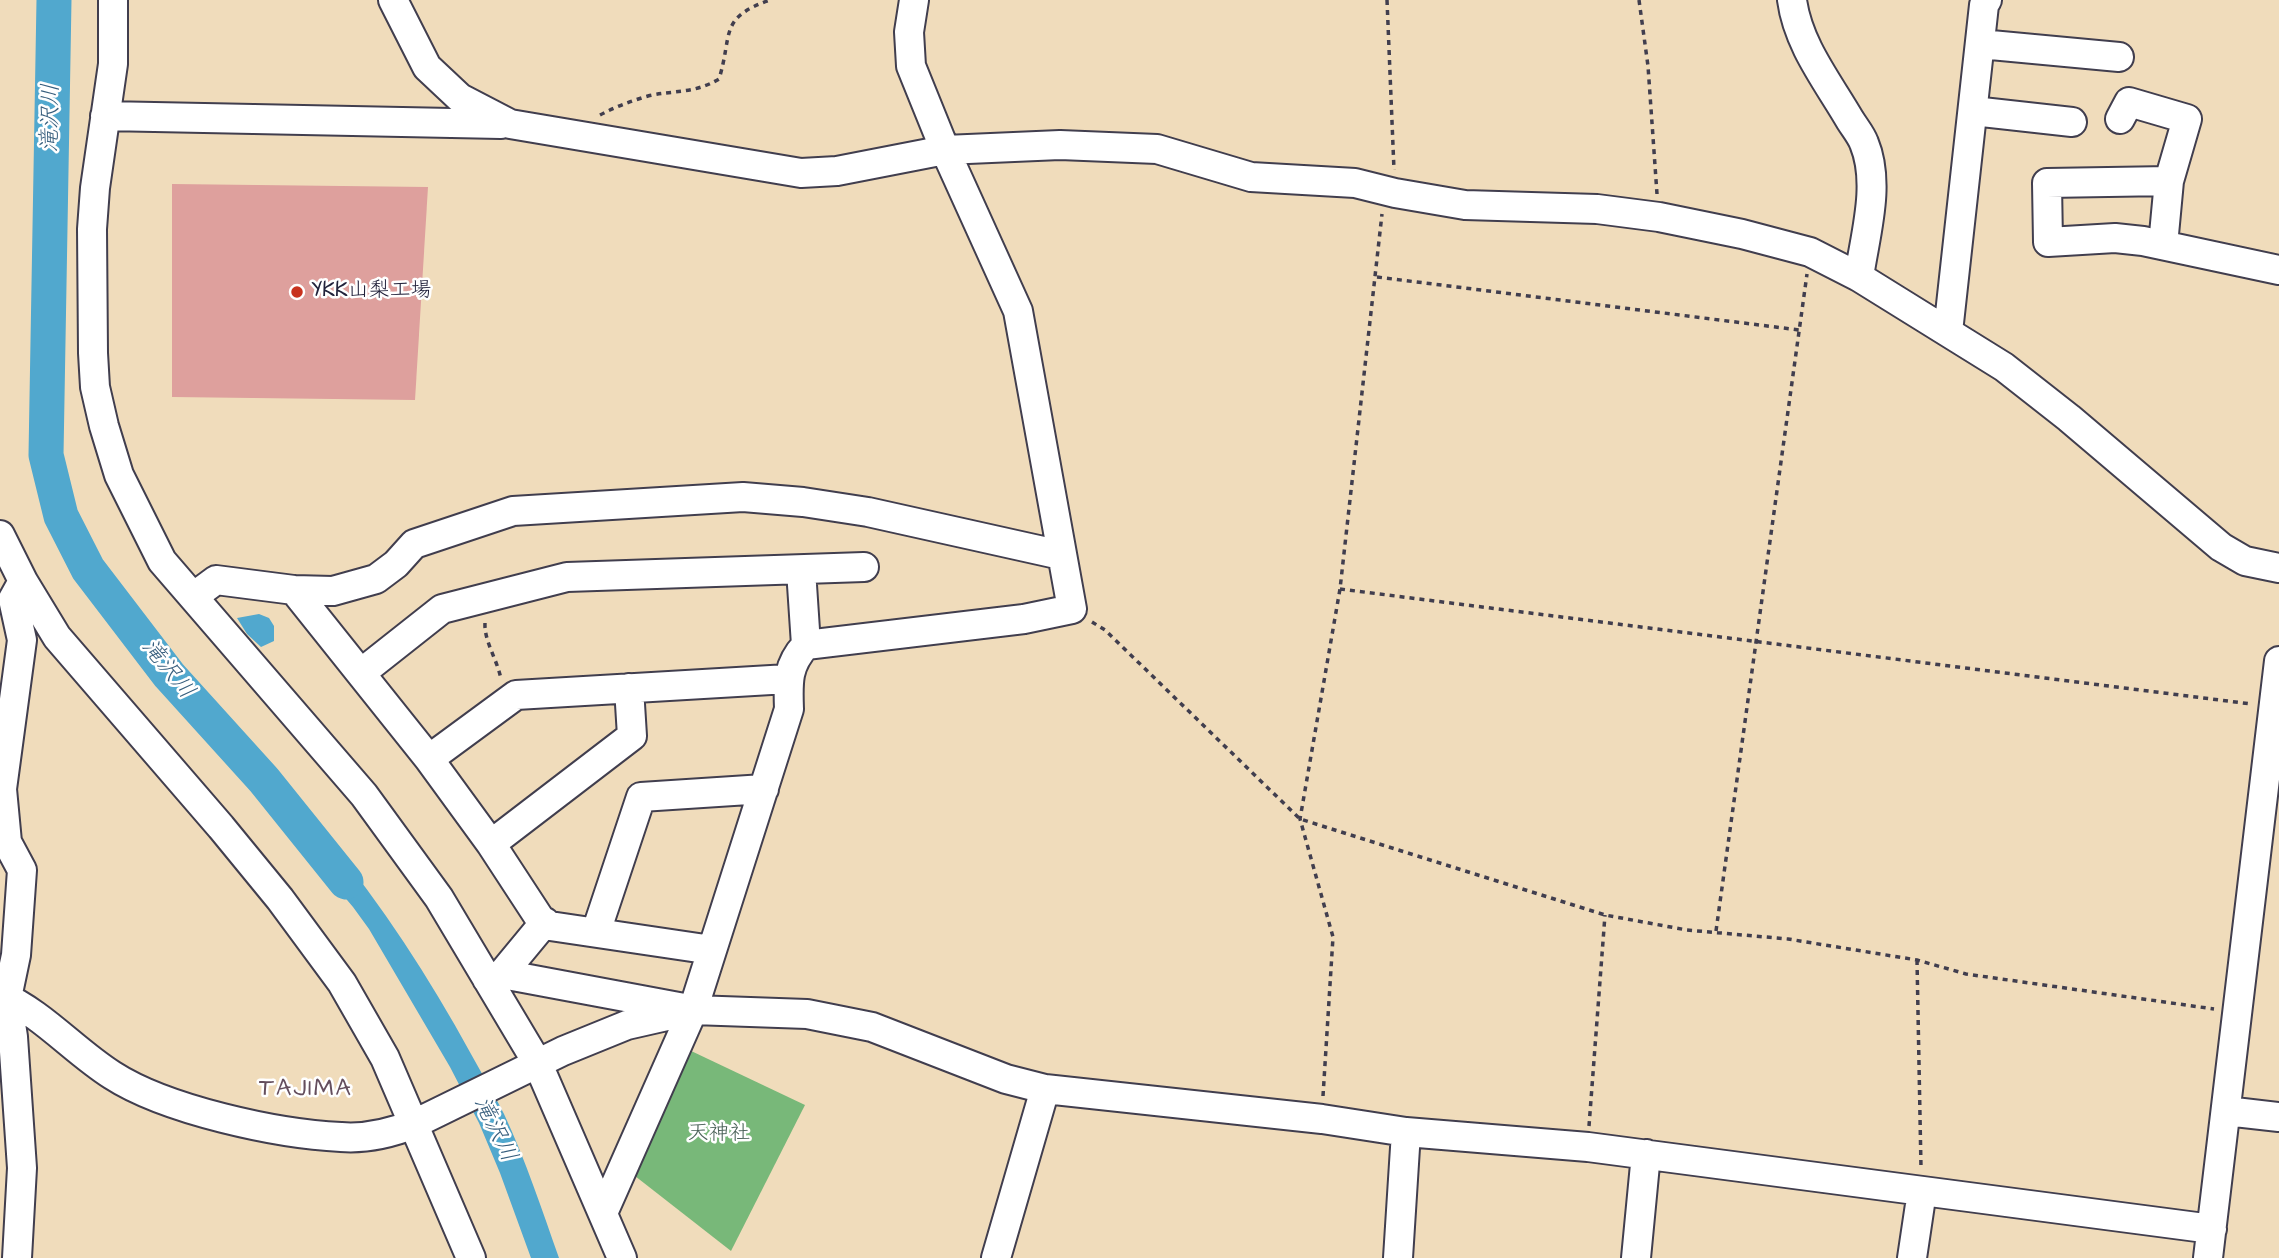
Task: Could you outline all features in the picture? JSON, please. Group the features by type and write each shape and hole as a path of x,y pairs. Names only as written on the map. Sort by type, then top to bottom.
{"street":[{"path":"113,0 113,64 95,188 92,229 96,387 104,426 119,475 162,561 364,795 495,976 532,1067 622,1258"},
{"path":"393,0 427,67 460,98 510,124"},
{"path":"603,1213 694,1010 789,709 788,679 795,656 806,645 1024,619 1072,609 1018,311 911,66 909,32 914,0"},
{"path":"1792,0 1795,19 1807,48 1864,144 1870,167 1871,195 1859,277"},
{"path":"1948,332 1987,0"},
{"path":"1980,44 2119,57"},
{"path":"2120,119 2129,102 2187,119 2169,181 2163,245"},
{"path":"1973,111 2072,121"},
{"path":"105,116 510,124 801,173 837,171 946,150 1060,145 1157,149 1251,177 1355,183 1465,205 1597,209 1659,217 1742,234 1810,252 1859,277 1948,332 2004,367 2069,418 2221,547 2245,561 2279,568"},
{"path":"2169,181 2046,183 2048,242 2115,238 2163,245 2279,270"},
{"path":"193,597 216,580 294,590 333,591 376,579 396,564 414,544 513,511 743,498 803,502 868,512 1061,555"},
{"path":"0,536 23,582 57,637 221,827 280,899 334,972 423,1121 471,1258"},
{"path":"361,673 442,610 567,577 864,568"},
{"path":"801,570 806,645"},
{"path":"17,1258 11,1168 13,1037 4,997 16,955 22,870 8,842 1,789 22,640 13,599 23,582"},
{"path":"294,590 429,759 491,844 540,919 550,926 712,950"},
{"path":"2208,1258 2279,661"},
{"path":"429,759 516,695 788,679"},
{"path":"491,844 632,736 629,688"},
{"path":"596,932 641,797 764,789"},
{"path":"495,976 545,922"},
{"path":"495,976 694,1010 807,1014 872,1027 1006,1079 1045,1089 1322,1119 1406,1132 1588,1147 2212,1229"},
{"path":"4,997 35,1016 113,1075 147,1094 207,1113 283,1130 344,1138 389,1133 423,1121 563,1051 627,1026 694,1010"},
{"path":"996,1258 1045,1089"},
{"path":"2226,1111 2279,1117"},
{"path":"1398,1258 1406,1132"},
{"path":"1636,1258 1646,1154"},
{"path":"1912,1258 1922,1191"}],"path":[{"path":"580,136 590,121 614,108 649,96 694,91 719,79 731,25 739,14 770,0"},
{"path":"1322,1119 1333,937 1300,819 1340,589 1377,277 1390,192 1387,0"},
{"path":"1639,0 1648,66 1659,217"},
{"path":"1716,931 1810,252"},
{"path":"1377,277 1799,330"},
{"path":"1340,589 2274,707"},
{"path":"483,600 484,635 497,660 501,680 511,697"},
{"path":"1072,609 1105,630 1300,819 1605,915 1654,926 1788,939 1917,960 1966,974 2238,1012"},
{"path":"1588,1147 1605,915"},
{"path":"1917,960 1922,1191"}],"green space":[{"name":"天神社","path":"687,1049 805,1105 731,1251 635,1176"}],"water":[{"path":"259,614 269,618 274,626 274,641 261,647 247,634 237,618"},
{"path":"327,838 404,942 439,997 492,1092 519,1150 559,1258 531,1258 479,1123 450,1067 369,929 309,855"}],"building":[{"name":"YKK山梨工場","path":"172,184 428,187 415,400 172,397"}],"waterway":[{"name":"滝沢川","path":"54,0 46,455 61,516 88,569 169,675 264,780 346,882"}],"place":[{"name":"YKK山梨工場","path":"297,292"}],"district":[{"name":"TAJIMA","path":"306,1090"}]}
